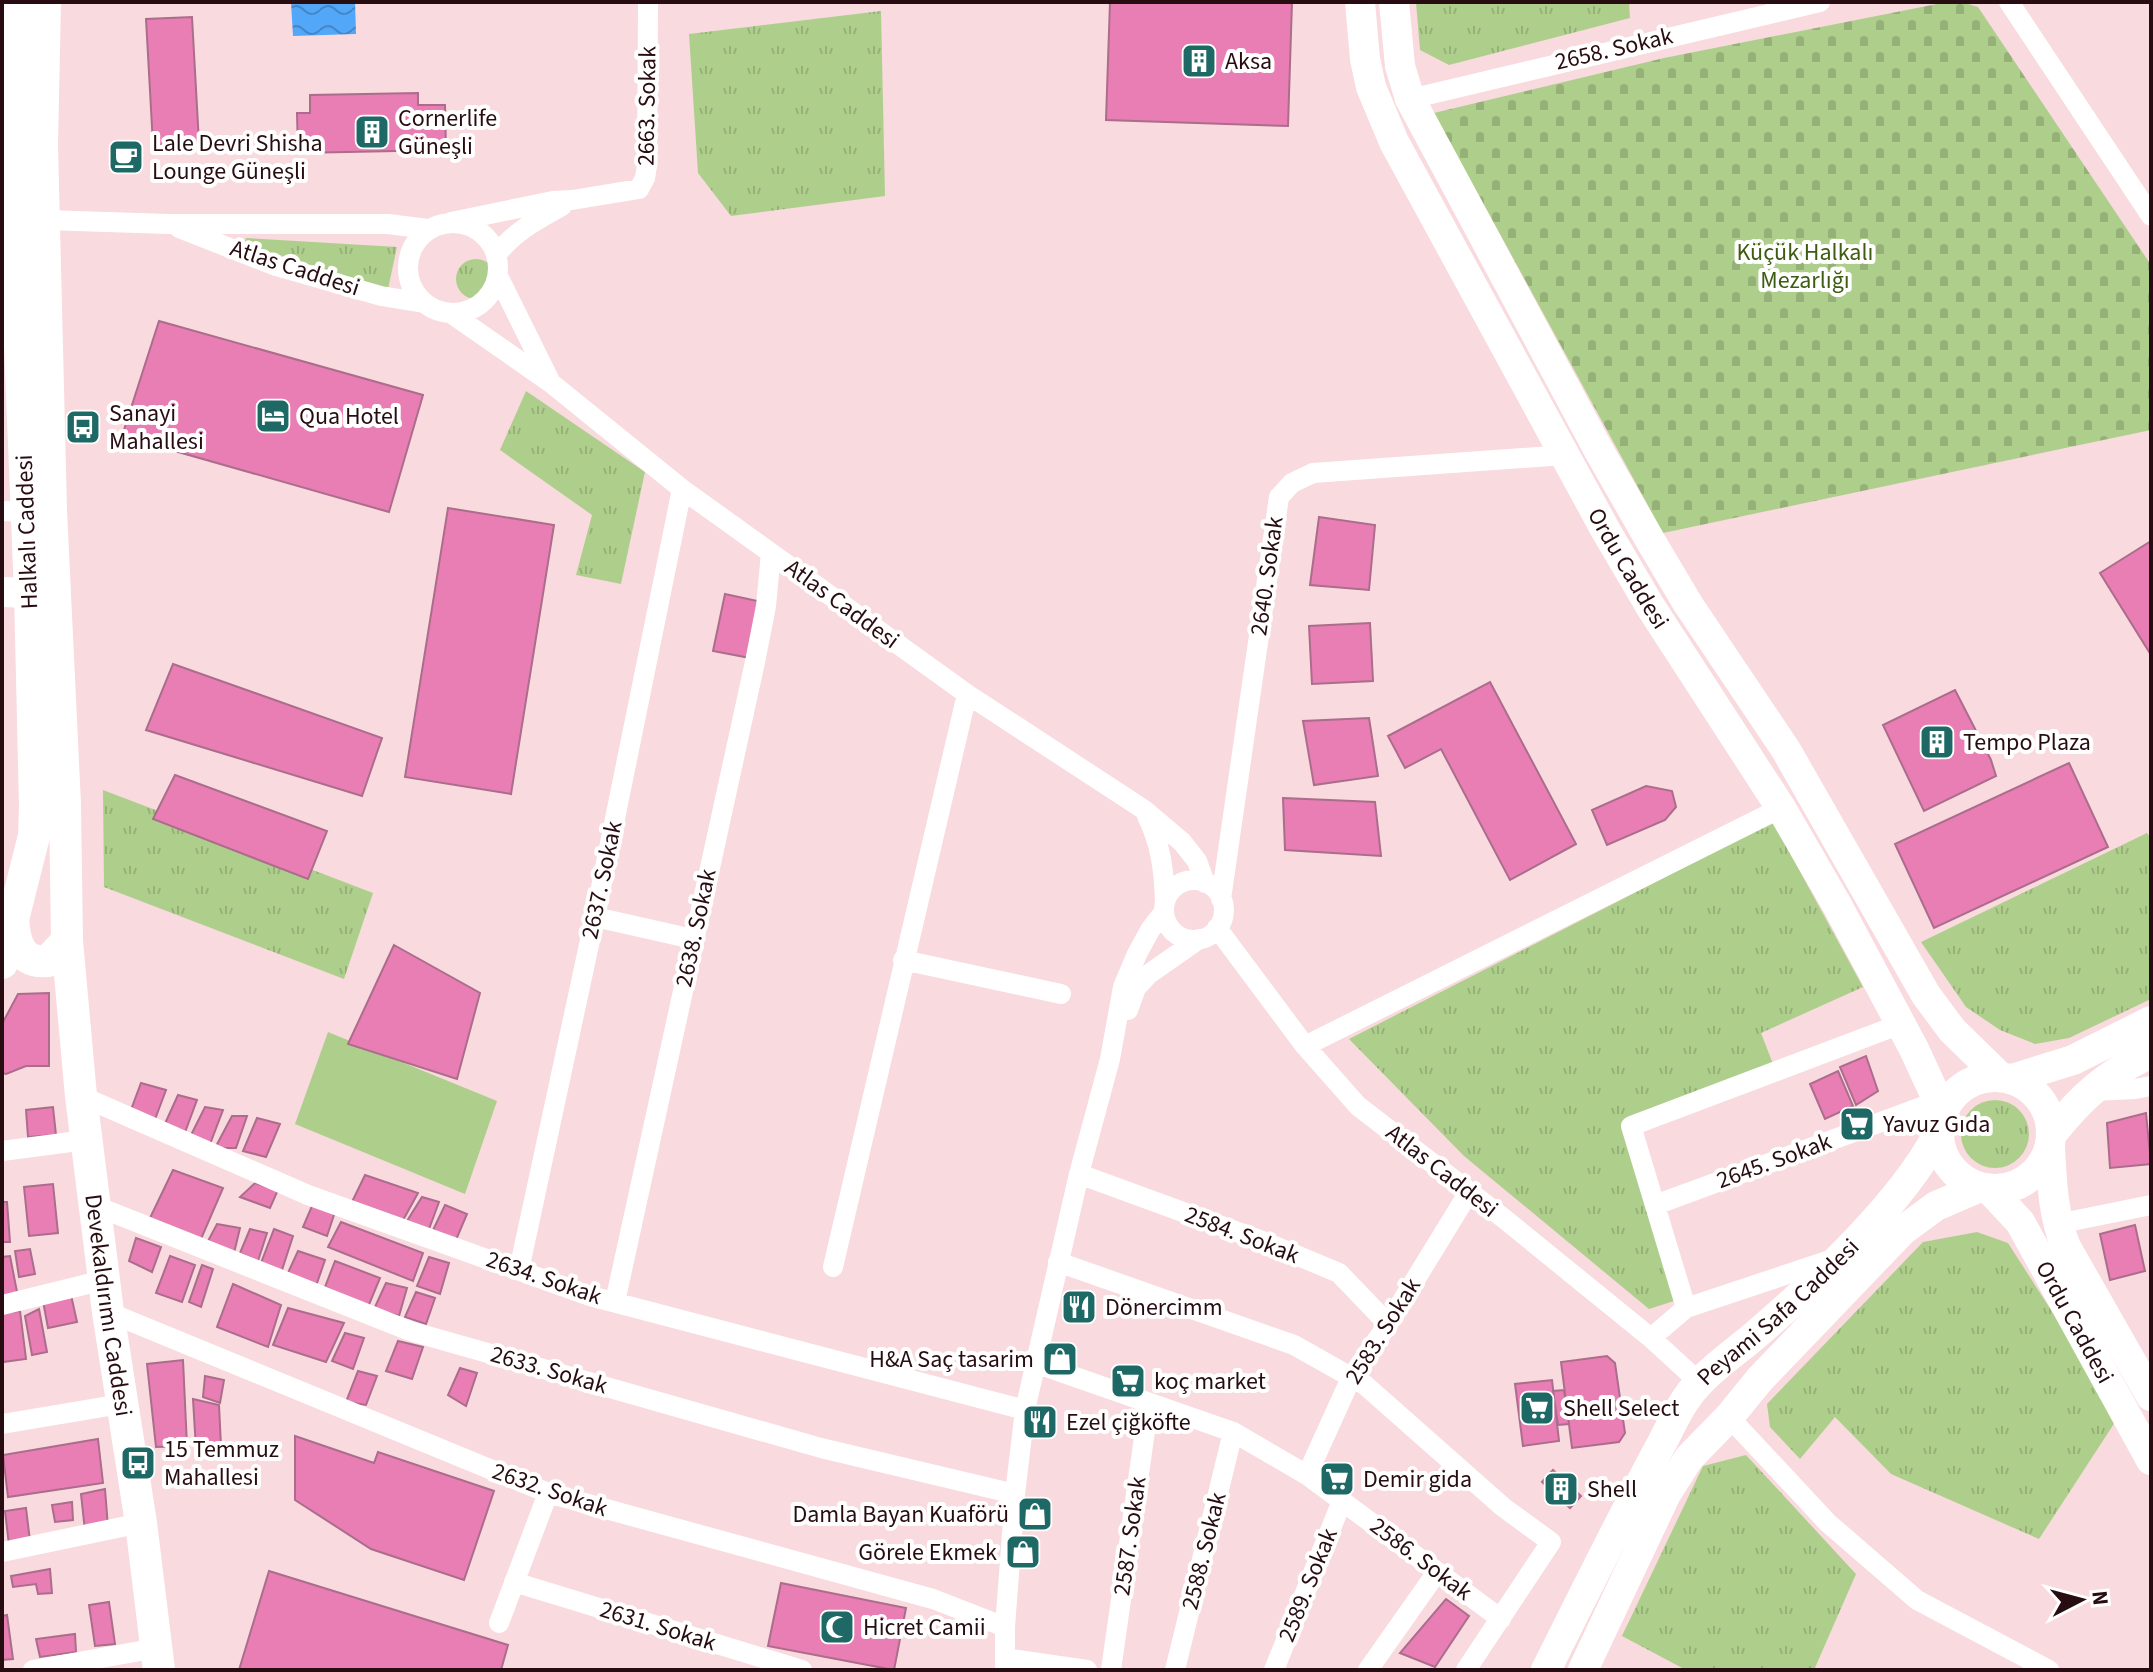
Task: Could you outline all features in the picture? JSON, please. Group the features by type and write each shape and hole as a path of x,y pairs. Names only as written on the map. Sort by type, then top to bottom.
{"main road":[{"name":"Halkalı Caddesi","path":"2,962 34,836 16,592 9,271 10,136 20,2"},
{"name":"Halkalı Caddesi","path":"45,2 42,145 51,510 65,804 67,941"},
{"name":"Ordu Caddesi","path":"1360,2 1371,87 1394,142 1606,531 1650,606 1781,808 1837,905 1901,1024 1939,1117"},
{"name":"Ordu Caddesi","path":"1394,2 1400,66 1410,99 1598,449 1688,604 1786,750 1926,995 1952,1030 2006,1078"},
{"path":"13,912 14,936 20,950 28,957 48,961 67,941"},
{"name":"Devekaldırımı Caddesi","path":"67,941 86,1140 158,1659"},
{"path":"2151,1021 2073,1060 2006,1078 1980,1078 1963,1087 1949,1100 1939,1117 1941,1151 1949,1167 1962,1180 1984,1189 2009,1189 2027,1180 2041,1167 2051,1142 2089,1091 2131,1062 2151,1053"},
{"path":"2006,1078 2028,1087 2041,1100 2049,1116 2051,1142"},
{"name":"Peyami Safa Caddesi","path":"1546,1670 1631,1501 1677,1416 1701,1382 1762,1330 1840,1256 1891,1201 1929,1151 1939,1117"},
{"name":"Ordu Caddesi","path":"2051,1142 2053,1198 2057,1224 2066,1247 2151,1396"},
{"name":"Ordu Caddesi","path":"1984,1189 2020,1222 2151,1460"},
{"name":"Peyami Safa Caddesi","path":"1583,1670 1666,1494 1689,1458 1902,1231 1936,1206 1984,1189"},
{"path":"1701,1382 1722,1378 1732,1386 1737,1396 1734,1411"}],"street":[{"name":"2663. Sokak","path":"572,200 639,189 645,178 648,2"},
{"name":"2658. Sokak","path":"1410,99 1820,2"},
{"path":"2009,2 2151,216"},
{"path":"451,222 479,230 490,241 497,254 498,276 487,299 477,307 452,314 437,311 424,303 414,292 409,279 411,251 428,229 439,224 553,201 572,200"},
{"path":"497,254 525,226 572,200"},
{"name":"Atlas Caddesi","path":"45,220 168,224 388,224 428,229"},
{"name":"Atlas Caddesi","path":"168,224 276,266 381,296 424,303"},
{"name":"Atlas Caddesi","path":"498,276 551,383"},
{"name":"Atlas Caddesi","path":"452,314 551,383 682,489 967,694 1143,809 1182,842 1197,861 1205,883"},
{"name":"2640. Sokak","path":"1221,899 1279,497 1292,483 1313,473 1565,455"},
{"name":"2637. Sokak","path":"519,1270 682,489"},
{"name":"2638. Sokak","path":"615,1302 763,620 771,553"},
{"path":"833,1267 967,694"},
{"path":"1305,1046 1781,808"},
{"path":"1143,809 1160,846 1166,922 1180,936 1199,939"},
{"path":"1087,1670 1005,1664 1015,1494 1025,1410 1079,1174 1110,1059 1123,987 1169,893 1185,881 1205,883 1221,899 1223,914 1217,928 1149,974 1136,988 1110,1059"},
{"path":"595,917 693,939"},
{"name":"Atlas Caddesi","path":"1217,928 1305,1046 1358,1106 1651,1338 1701,1382"},
{"path":"903,960 1061,994"},
{"path":"1686,1308 1631,1126 1901,1024"},
{"path":"2089,1091 2151,1086"},
{"name":"2634. Sokak","path":"81,1096 308,1195 590,1296 1025,1410"},
{"name":"2645. Sokak","path":"1655,1205 1939,1117"},
{"path":"2,1151 86,1140"},
{"name":"2584. Sokak","path":"1079,1174 1265,1242 1339,1273 1388,1324"},
{"name":"2583. Sokak","path":"1307,1475 1351,1378 1469,1192"},
{"path":"2057,1224 2151,1205"},
{"name":"2633. Sokak","path":"96,1206 410,1331 821,1448 1015,1494"},
{"path":"1651,1338 1686,1308 1840,1256"},
{"path":"1058,1262 1294,1345 1365,1385 1503,1507 1551,1542 1466,1670"},
{"path":"2,1305 104,1280"},
{"name":"2632. Sokak","path":"108,1312 548,1493 933,1599 1005,1627"},
{"name":"2586. Sokak","path":"1035,1363 1233,1432 1307,1475 1501,1619"},
{"name":"2587. Sokak","path":"1111,1670 1149,1403"},
{"path":"2,1424 121,1404"},
{"path":"1734,1411 1828,1523 1917,1600 2049,1670"},
{"name":"2588. Sokak","path":"1175,1670 1233,1432"},
{"path":"499,1623 548,1493"},
{"name":"2589. Sokak","path":"1274,1670 1342,1501"},
{"path":"2,1552 141,1523"},
{"path":"1368,1670 1437,1572"},
{"name":"2631. Sokak","path":"514,1582 802,1670"},
{"path":"33,1670 158,1659"}],"green space":[{"path":"1416,2 1629,2 1630,18 1449,65 1420,50"},
{"name":"Küçük Halkalı Mezarlığı","path":"1947,2 1978,7 2151,265 2151,430 1663,533 1434,113 1664,58"},
{"path":"881,11 885,196 731,216 698,173 689,34"},
{"path":"246,238 397,247 388,289 244,244"},
{"path":"476,259 490,265 496,279 490,293 476,299 462,293 456,279 462,265"},
{"path":"526,391 645,472 621,584 576,575 592,515 500,450"},
{"path":"103,790 373,893 344,979 104,887"},
{"path":"1773,822 1863,987 1761,1033 1773,1064 1622,1124 1674,1301 1649,1309 1464,1156 1349,1039"},
{"path":"2147,833 2151,839 2151,999 2069,1038 2035,1044 2000,1030 1966,1007 1921,942"},
{"path":"328,1032 497,1101 465,1194 295,1124"},
{"path":"1988,1100 2002,1100 2014,1105 2024,1115 2029,1134 2024,1153 2014,1163 2002,1168 1988,1168 1976,1163 1966,1153 1961,1141 1961,1127 1966,1115 1976,1105"},
{"path":"1977,1232 2008,1243 2119,1416 2039,1539 1891,1474 1835,1417 1800,1459 1770,1427 1767,1404 1923,1242"},
{"path":"1746,1455 1856,1574 1814,1670 1686,1670 1622,1636 1703,1466"}],"water":[{"path":"291,2 355,2 356,34 293,36"}],"building":[{"name":"Aksa","path":"1110,2 1292,2 1288,126 1106,120"},
{"path":"192,17 199,143 153,145 146,19"},
{"name":"Cornerlife Güneşli","path":"418,93 418,105 445,105 446,150 298,153 297,113 310,113 310,95"},
{"name":"Qua Hotel","path":"159,321 423,395 389,512 122,436"},
{"path":"448,508 554,525 511,794 405,777"},
{"path":"1319,517 1375,525 1369,590 1310,585"},
{"path":"2151,541 2151,655 2100,573"},
{"path":"725,594 762,602 750,658 713,651"},
{"path":"1370,623 1373,681 1312,684 1309,626"},
{"path":"173,664 382,738 362,796 146,730"},
{"path":"1490,682 1576,844 1510,880 1441,749 1405,768 1388,736"},
{"name":"Tempo Plaza","path":"1955,690 1996,776 1924,811 1883,725"},
{"path":"1369,718 1378,776 1314,785 1303,721"},
{"path":"2069,763 2108,847 1934,928 1895,844"},
{"path":"175,775 327,831 308,879 153,819"},
{"path":"1646,786 1672,791 1676,807 1665,820 1607,845 1592,810"},
{"path":"1283,798 1375,802 1381,856 1285,850"},
{"path":"394,945 480,993 457,1079 348,1044"},
{"path":"49,993 49,1066 26,1066 2,1073 2,1024 18,994"},
{"path":"1866,1056 1878,1091 1856,1105 1840,1067"},
{"path":"1838,1071 1853,1106 1825,1119 1810,1084"},
{"path":"141,1083 166,1090 154,1122 129,1115"},
{"path":"178,1095 197,1100 184,1135 163,1128"},
{"path":"53,1107 56,1135 28,1137 26,1110"},
{"path":"205,1107 223,1110 210,1144 190,1137"},
{"path":"2146,1113 2151,1164 2110,1168 2107,1123"},
{"path":"232,1116 247,1116 236,1148 215,1148"},
{"path":"257,1118 280,1124 266,1157 243,1151"},
{"path":"173,1170 223,1188 201,1239 150,1218"},
{"path":"365,1175 418,1193 402,1222 351,1204"},
{"path":"255,1183 278,1190 270,1208 240,1197"},
{"path":"53,1184 58,1233 29,1236 24,1187"},
{"path":"422,1197 439,1202 429,1229 407,1221"},
{"path":"2,1202 7,1202 10,1242 2,1242"},
{"path":"445,1205 467,1214 456,1240 433,1230"},
{"path":"312,1206 335,1212 327,1236 303,1227"},
{"path":"341,1222 423,1253 413,1281 328,1247"},
{"path":"217,1224 240,1228 234,1253 208,1241"},
{"path":"2135,1225 2145,1271 2110,1280 2100,1234"},
{"path":"250,1229 267,1233 258,1261 240,1253"},
{"path":"274,1229 293,1236 281,1273 261,1263"},
{"path":"136,1238 161,1247 152,1272 129,1261"},
{"path":"30,1249 35,1274 19,1277 15,1251"},
{"path":"298,1251 325,1260 316,1286 287,1275"},
{"path":"10,1256 18,1297 2,1300 2,1257"},
{"path":"170,1256 195,1265 182,1302 156,1293"},
{"path":"429,1257 449,1263 440,1294 417,1286"},
{"path":"335,1261 380,1278 368,1307 325,1287"},
{"path":"202,1265 213,1269 201,1307 189,1302"},
{"path":"386,1283 407,1288 399,1316 374,1309"},
{"path":"233,1284 281,1305 268,1347 217,1327"},
{"path":"416,1292 435,1298 426,1324 405,1317"},
{"path":"71,1295 77,1322 48,1328 43,1301"},
{"path":"288,1308 344,1323 326,1362 273,1345"},
{"path":"39,1309 47,1352 32,1355 25,1316"},
{"path":"20,1311 26,1359 3,1362 2,1313"},
{"path":"345,1333 364,1338 353,1369 332,1361"},
{"path":"398,1341 423,1347 412,1379 386,1371"},
{"path":"1607,1356 1615,1363 1625,1433 1619,1442 1572,1448 1561,1362"},
{"path":"183,1360 187,1446 156,1447 147,1364"},
{"path":"460,1368 477,1373 466,1406 448,1395"},
{"path":"358,1371 377,1376 366,1405 346,1402"},
{"path":"205,1376 224,1380 220,1403 203,1397"},
{"name":"Shell Select","path":"1552,1380 1559,1441 1523,1446 1515,1384"},
{"path":"1564,1390 1569,1424 1558,1425 1553,1391"},
{"path":"193,1399 219,1405 221,1446 196,1449"},
{"path":"295,1436 374,1463 378,1452 494,1491 464,1580 371,1549 295,1500"},
{"path":"98,1439 103,1483 8,1497 3,1455"},
{"name":"Shell","path":"1553,1470 1581,1496 1570,1508 1542,1482"},
{"path":"105,1489 108,1527 85,1531 81,1494"},
{"path":"72,1502 73,1520 55,1522 52,1505"},
{"path":"26,1508 30,1541 9,1545 5,1511"},
{"path":"50,1569 52,1593 38,1594 36,1584 13,1587 11,1576"},
{"path":"269,1571 508,1645 501,1670 239,1670"},
{"name":"Hicret Camii","path":"781,1583 906,1608 894,1670 768,1646"},
{"path":"1446,1599 1469,1616 1435,1667 1400,1653"},
{"path":"109,1602 115,1644 95,1646 89,1605"},
{"path":"7,1615 13,1659 2,1660 2,1616"},
{"path":"75,1634 76,1652 40,1657 36,1639"}],"place":[{"name":"Aksa","path":"1199,61"},
{"name":"Cornerlife Güneşli","path":"372,132"},
{"name":"Lale Devri Shisha Lounge Güneşli","path":"126,157"},
{"name":"Qua Hotel","path":"273,416"},
{"name":"Sanayi Mahallesi","path":"83,427"},
{"name":"Tempo Plaza","path":"1937,742"},
{"name":"Yavuz Gıda","path":"1857,1124"},
{"name":"Dönercimm","path":"1079,1307"},
{"name":"H&A Saç tasarim","path":"1060,1359"},
{"name":"koç market","path":"1128,1381"},
{"name":"Shell Select","path":"1537,1408"},
{"name":"Ezel çiğköfte","path":"1040,1422"},
{"name":"15 Temmuz Mahallesi","path":"138,1463"},
{"name":"Demir gida","path":"1337,1479"},
{"name":"Shell","path":"1561,1489"},
{"name":"Damla Bayan Kuaförü","path":"1035,1514"},
{"name":"Görele Ekmek","path":"1023,1552"},
{"name":"Hicret Camii","path":"837,1627"}]}
